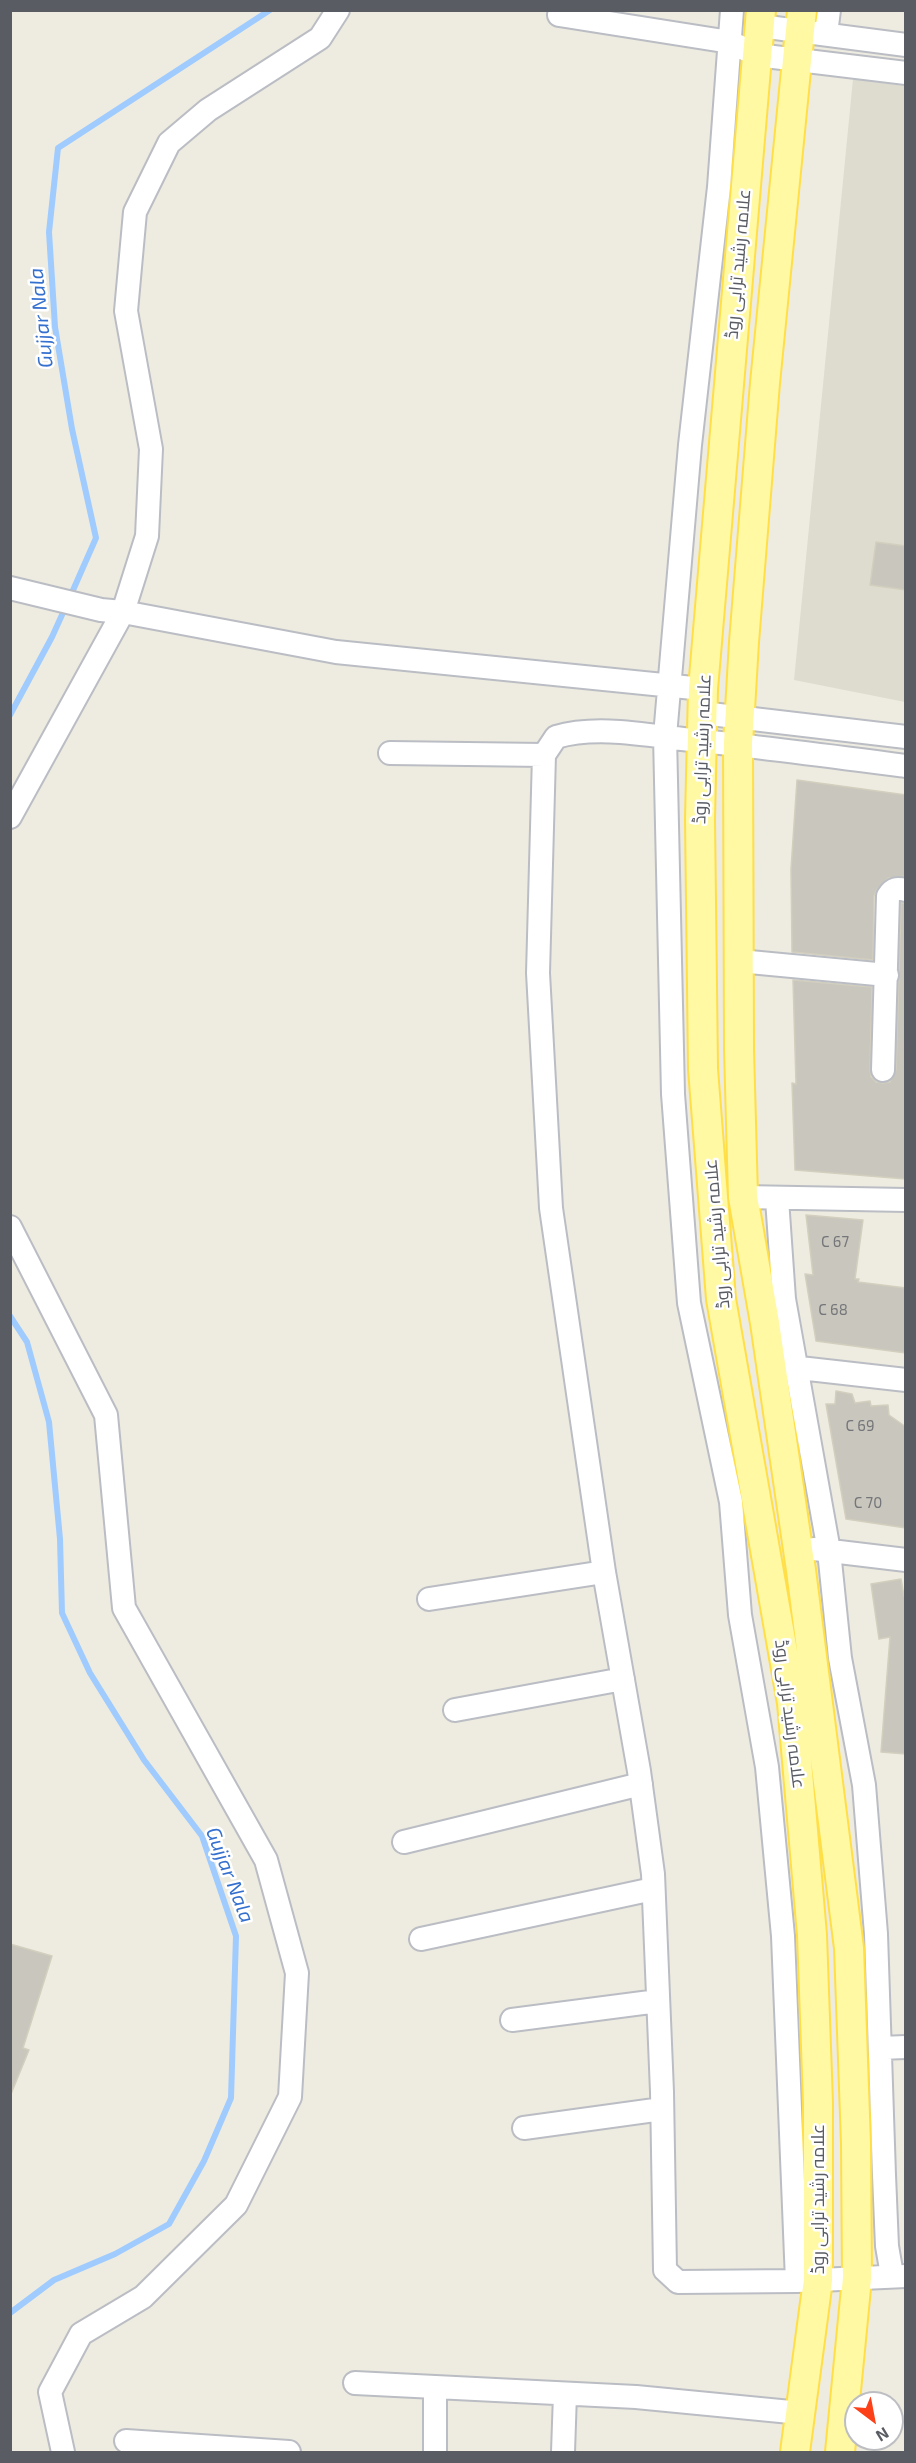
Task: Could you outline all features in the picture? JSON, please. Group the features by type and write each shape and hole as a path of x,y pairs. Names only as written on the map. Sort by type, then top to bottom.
{"main road":[{"name":"علامہ رشید ترابی روڈ","path":"761,18 702,701 699,819 703,1069 721,1299 792,1703 813,1935 818,2103 801,2413 795,2452"},
{"name":"علامہ رشید ترابی روڈ","path":"809,25 795,59 765,383 739,730 739,1049 743,1197 783,1366 797,1547 826,1755 849,1948 856,2144 857,2278 840,2452"}],"street":[{"path":"10,817 147,536 151,450 126,311 135,212 169,143 208,110 320,38 338,10"},
{"path":"560,10 559,15 730,42 757,55 906,73"},
{"path":"732,10 719,187 690,445 665,736 673,1094 689,1303 731,1502 740,1615 767,1767 783,1936 807,2281"},
{"path":"809,25 829,10"},
{"path":"761,18 809,25 906,45"},
{"path":"10,588 112,611 336,652 669,685 702,701 739,730 906,766"},
{"path":"777,1199 784,1299 783,1366 828,1551 840,1658 864,1785 876,1934 887,2246 899,2275 807,2281 678,2282 665,2270 654,1889 641,1784 604,1572 551,1208 538,973 544,755 556,737 577,731 665,736 701,741 739,730 906,737"},
{"path":"390,753 544,755"},
{"path":"883,1070 888,896 892,890 897,888 906,890"},
{"path":"739,961 887,975"},
{"path":"743,1197 906,1200"},
{"path":"10,1227 106,1415 124,1608 266,1860 297,1973 290,2097 236,2205 143,2297 81,2334 50,2392 63,2452"},
{"path":"783,1366 906,1380"},
{"path":"797,1547 906,1560"},
{"path":"429,1599 604,1572"},
{"path":"455,1710 623,1679"},
{"path":"404,1842 641,1784"},
{"path":"421,1939 654,1889"},
{"path":"512,2020 658,2001"},
{"path":"880,2048 906,2047"},
{"path":"524,2128 662,2109"},
{"path":"355,2383 636,2397 801,2413"},
{"path":"435,2387 435,2452"},
{"path":"562,2452 565,2394"},
{"path":"126,2441 289,2452"}],"shaded area":[{"path":"853,79 905,86 905,702 794,680"}],"building":[{"path":"876,542 906,546 906,590 870,585"},
{"path":"797,780 906,795 906,876 888,878 877,889 874,896 873,960 792,952 791,869"},
{"path":"901,903 906,903 906,1179 795,1170 792,1083 796,1084 793,980 872,987 871,1077 876,1082 890,1082 896,1070"},
{"path":"806,1215 863,1220 855,1279 859,1279 858,1282 906,1288 906,1353 816,1341 805,1274 813,1275"},
{"path":"836,1391 852,1394 855,1403 870,1401 871,1406 888,1405 889,1415 906,1427 906,1528 846,1519 826,1404 835,1404"},
{"path":"901,1579 904,1596 906,1596 906,1754 881,1752 890,1637 879,1639 871,1584"},
{"path":"10,1944 52,1956 23,2048 29,2050 11,2094"}],"waterway":[{"name":"Gujjar Nala","path":"70,597 96,538 72,429 55,327 49,232 58,148 270,10"},
{"name":"Gujjar Nala","path":"10,715 66,606"},
{"name":"Gujjar Nala","path":"10,1316 27,1342 49,1422 60,1539 62,1613 90,1673 144,1760 202,1836 236,1936 231,2098 204,2161 169,2224 115,2254 54,2280 10,2313"}]}
